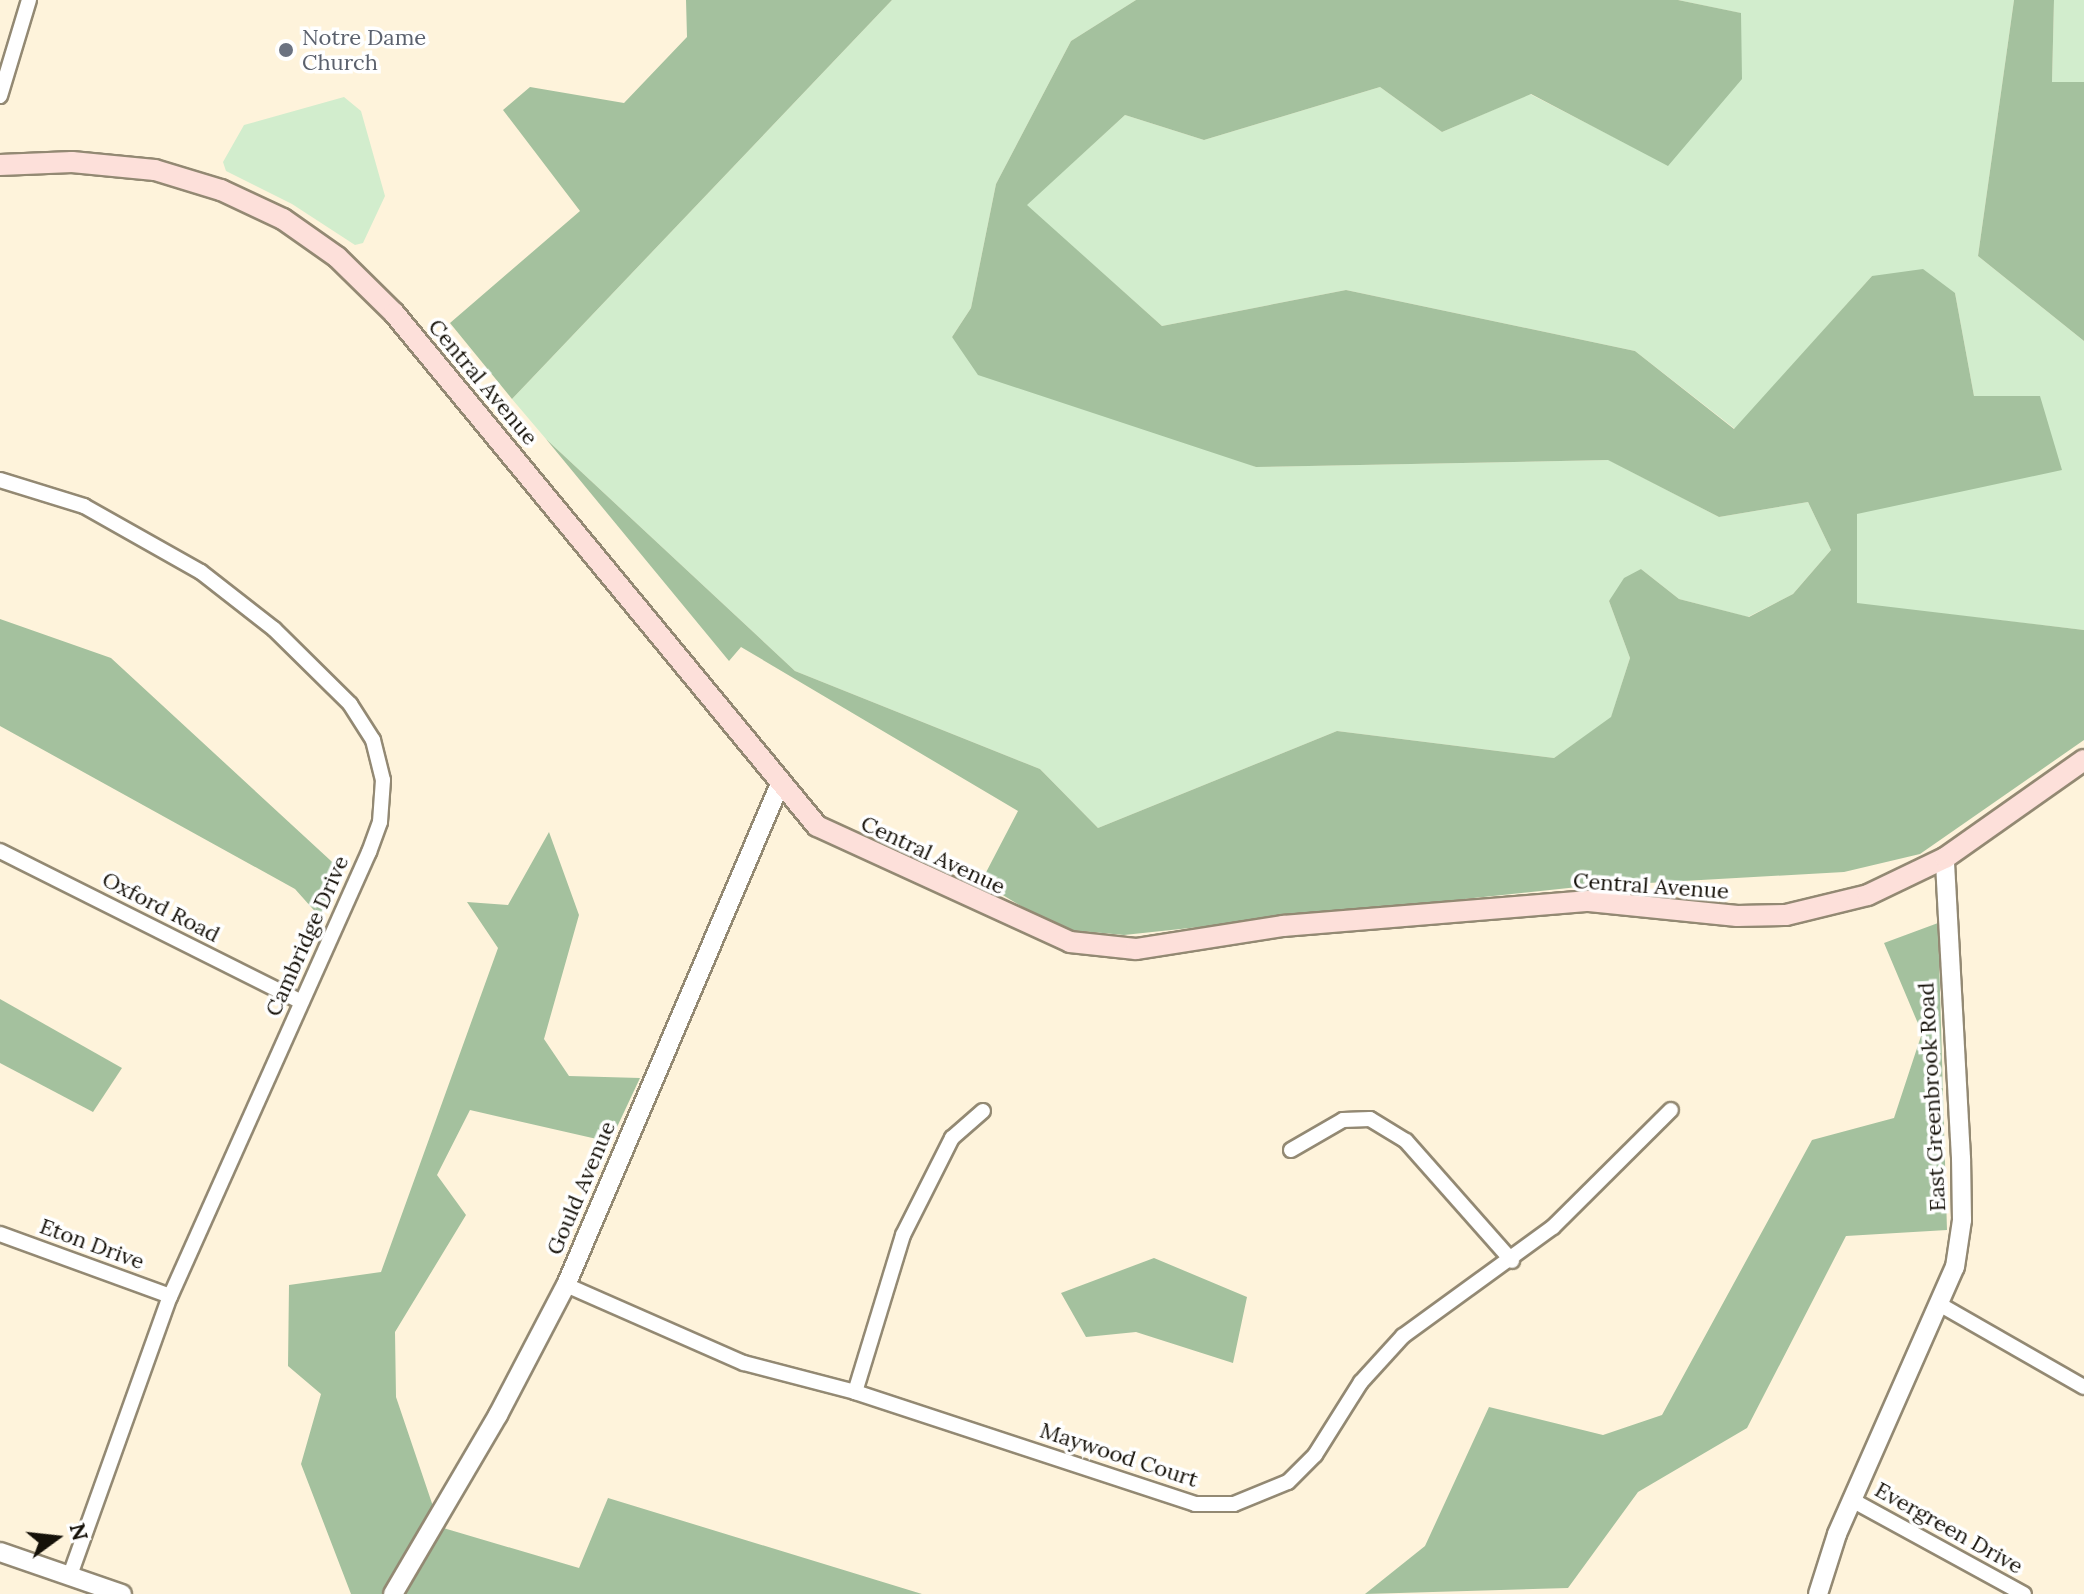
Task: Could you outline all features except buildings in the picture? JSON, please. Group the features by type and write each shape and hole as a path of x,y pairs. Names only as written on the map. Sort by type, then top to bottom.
{"main road":[{"name":"Central Avenue","path":"0,165 72,162 155,170 221,190 283,219 337,257 394,313 817,826 1038,930 1103,947 1136,949 1283,926 1589,901 1737,916 1786,915 1868,895 1945,858 2084,760"}],"street":[{"path":"0,96 29,0"},
{"name":"Cambridge Drive","path":"0,480 84,506 201,572 274,629 366,727 383,780 380,822 170,1296 70,1576"},
{"name":"Gould Avenue","path":"393,1594 498,1415 566,1285 780,784"},
{"name":"Oxford Road","path":"0,851 301,1002"},
{"name":"East Greenbrook Road","path":"1818,1594 1852,1500 1955,1267 1962,1220 1945,858"},
{"name":"Maywood Court","path":"566,1285 744,1363 855,1392 1195,1504 1234,1504 1288,1482 1315,1455 1361,1382 1403,1336 1442,1303 1512,1261 1553,1227 1671,1110"},
{"path":"855,1392 903,1235 952,1138 983,1111"},
{"path":"1291,1150 1343,1120 1370,1119 1406,1141 1512,1261"},
{"name":"Eton Drive","path":"0,1234 170,1296"},
{"path":"1939,1304 2084,1387"},
{"name":"Evergreen Drive","path":"1852,1500 2024,1594"},
{"path":"0,1552 122,1594"}],"green space":[{"path":"686,0 892,0 512,399 450,323 580,211 503,110 530,87 624,103 687,37"},
{"path":"892,0 1136,0 1071,41 996,184 971,308 952,337 1256,467 1609,460 1719,517 1808,502 1831,550 1793,594 1748,617 1679,599 1641,569 1609,601 1630,658 1611,718 1554,758 1337,731 1098,828 1040,769 795,671 546,439 512,399"},
{"path":"1136,0 1678,0 1741,13 1742,79 1668,166 1531,94 1442,132 1380,87 1204,140 1125,115 1027,205 1162,326 1346,290 1635,351 1734,429 1872,276 1923,269 1955,293 1974,396 2040,396 2062,470 1857,514 1857,603 2084,630 2084,740 1920,854 1844,872 1578,887 1124,935 1059,929 981,882 1018,811 741,647 729,661 546,439 795,671 1040,769 1098,828 1337,731 1554,758 1611,717 1630,658 1609,601 1624,578 1641,569 1679,599 1749,617 1793,594 1831,550 1808,502 1719,517 1608,460 1256,467 978,375 952,337 971,308 996,184 1071,41"},
{"path":"1678,0 2014,0 1978,256 2084,341 2084,630 1857,604 1857,514 1974,396 1955,293 1872,276 1735,429 1635,351 1346,290 1162,326 1026,205 1125,115 1204,140 1380,87 1442,132 1530,94 1668,165 1740,13"},
{"path":"2014,0 2054,0 2052,82 2084,82 2084,341 1978,256"},
{"path":"2054,0 2084,0 2084,82 2052,82"},
{"path":"344,97 361,111 385,196 363,243 355,245 292,204 226,171 223,162 244,125"},
{"path":"0,619 111,658 343,872 320,917 295,889 0,726"},
{"path":"549,832 579,915 544,1039 569,1076 640,1078 610,1142 470,1110 437,1175 466,1215 395,1332 396,1397 440,1527 579,1568 608,1498 922,1594 351,1594 301,1464 321,1394 288,1366 289,1285 381,1272 498,948 467,902 508,905"},
{"path":"1938,923 1947,1230 1846,1236 1747,1428 1638,1492 1568,1588 1365,1594 1425,1546 1489,1407 1603,1435 1662,1415 1812,1140 1894,1118 1922,1033 1884,943"},
{"path":"0,999 122,1068 93,1112 0,1063"},
{"path":"1154,1258 1247,1297 1233,1363 1136,1332 1086,1337 1061,1293"}],"place":[{"name":"Notre Dame Church","path":"286,50"}]}
